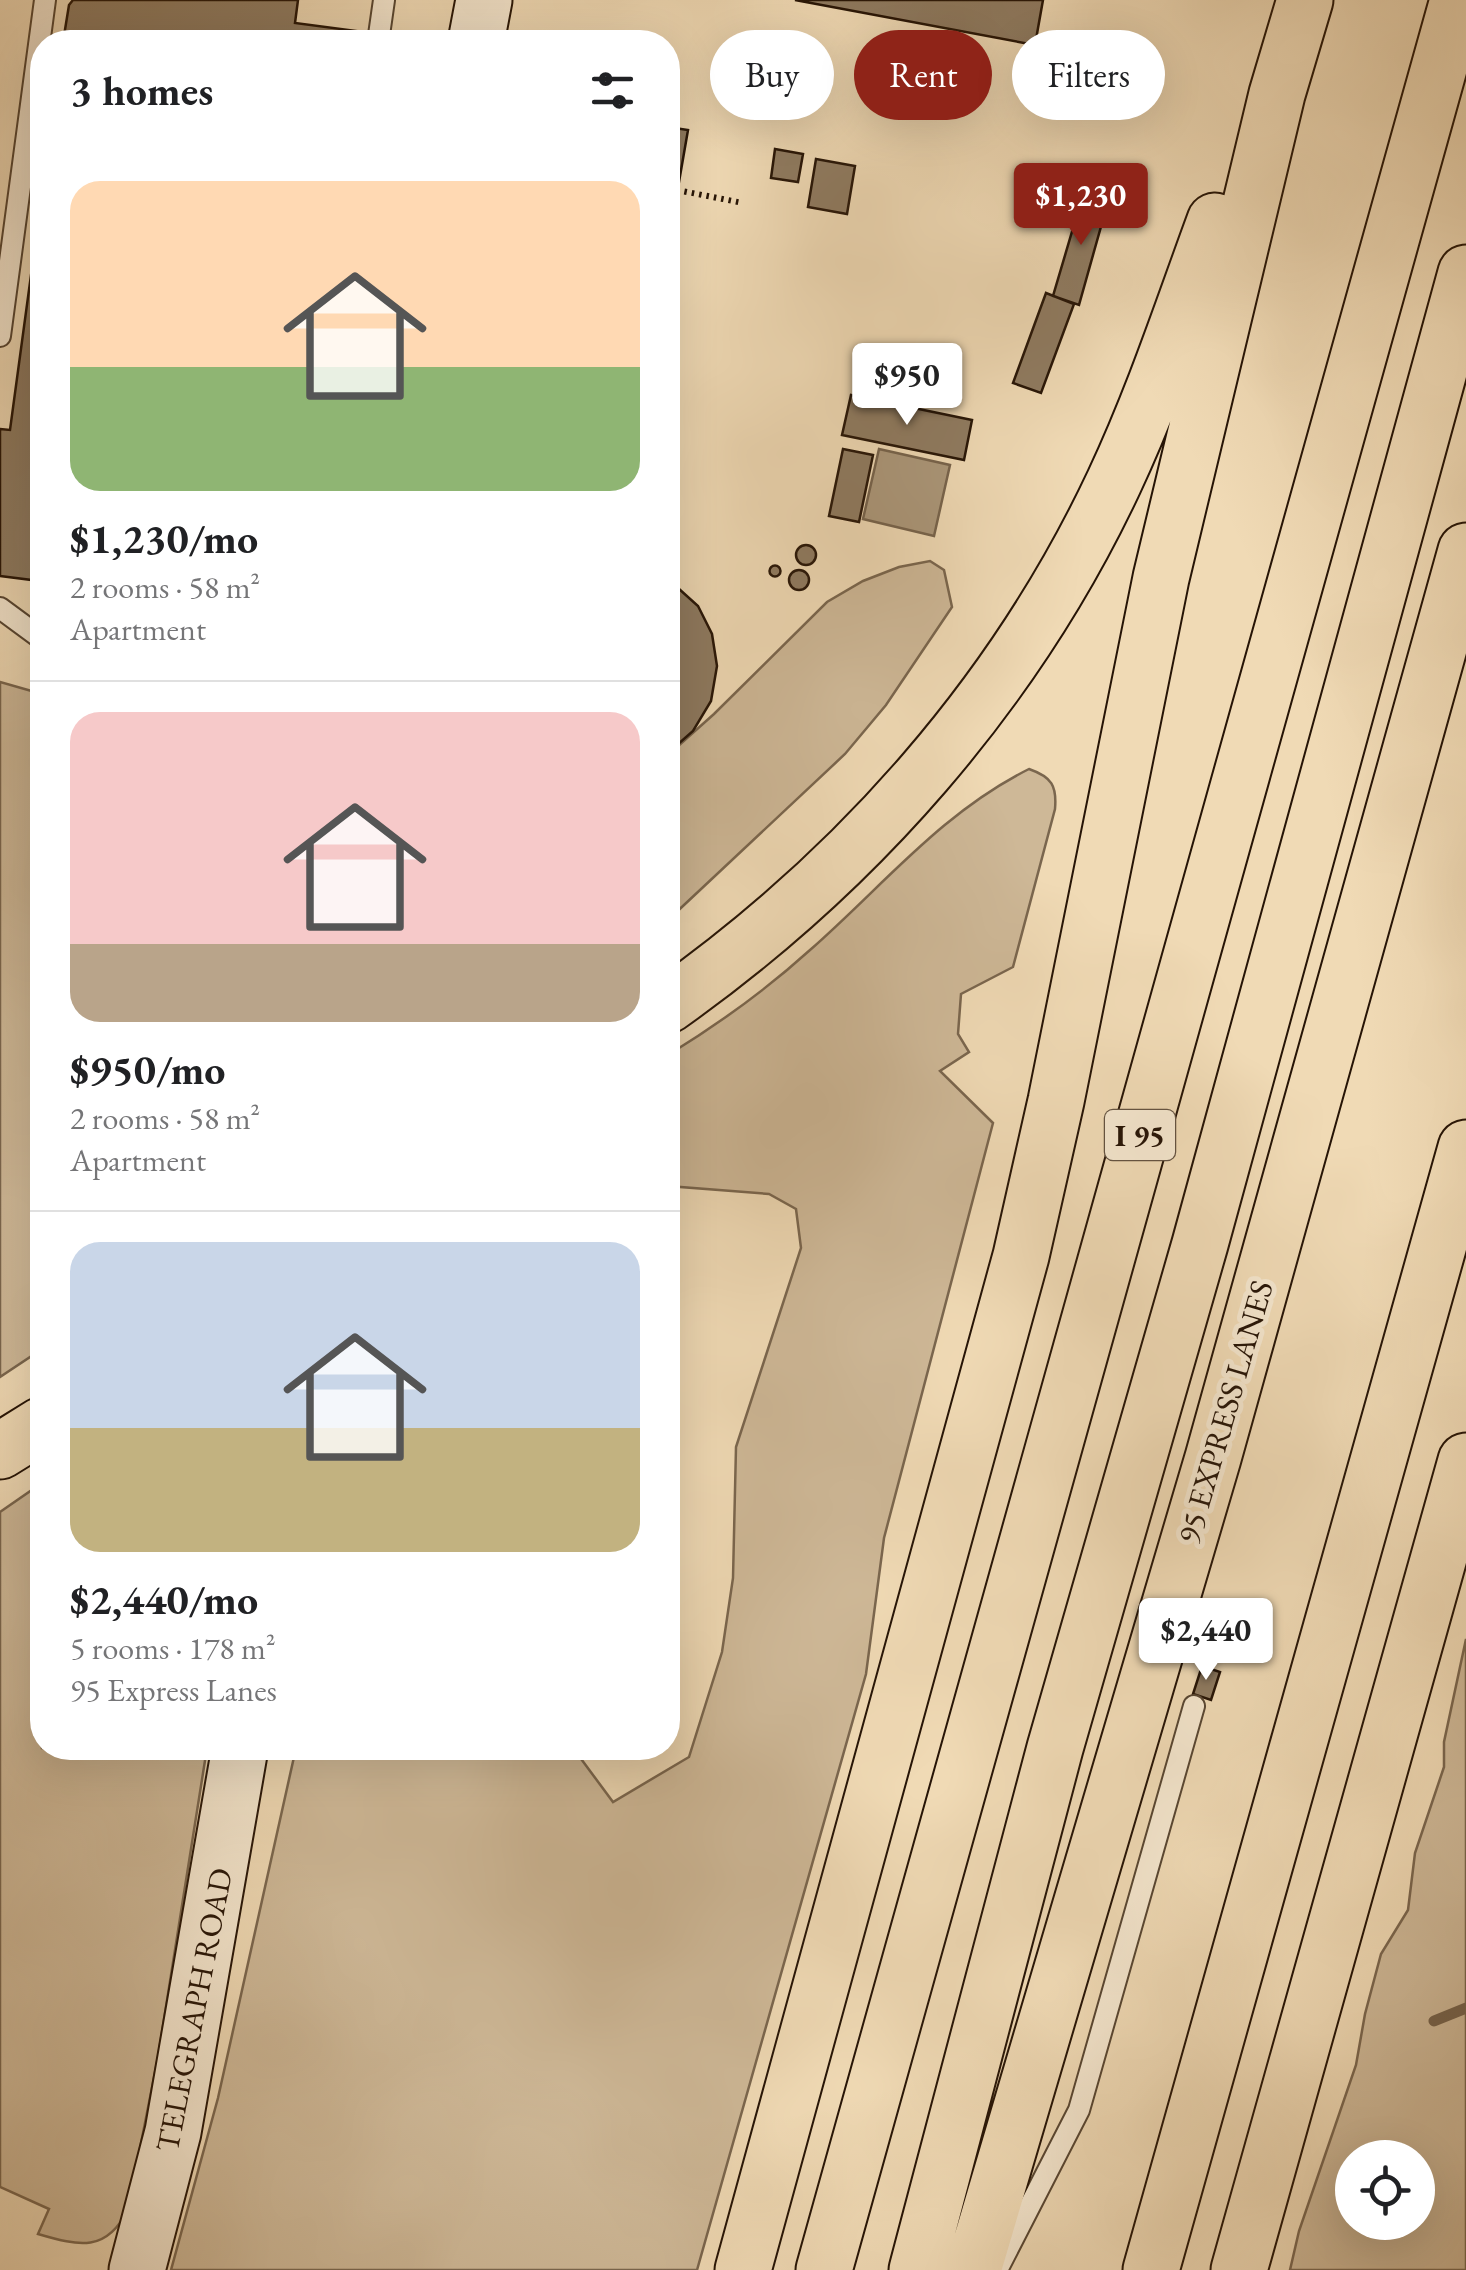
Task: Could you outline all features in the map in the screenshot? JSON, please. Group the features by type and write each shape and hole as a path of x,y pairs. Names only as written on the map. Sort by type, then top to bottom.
{"highway":[{"path":"680,996 814,890 890,815 958,733 1020,646 1075,557 1114,482 1155,386 1218,211 1305,0"},
{"path":"742,2270 1021,1256 1060,1082 1161,578 1277,94 1305,0"},
{"name":"I 95","path":"824,2270 1458,0"},
{"path":"917,2270 1055,1748 1200,1244 1466,273"},
{"name":"95 EXPRESS LANES","path":"973,2270 1213,1458 1466,552"},
{"path":"1151,2270 1466,1148"},
{"path":"0,1450 30,1432"},
{"path":"1238,2270 1466,1461"}],"street":[{"path":"478,30 484,0"},
{"name":"TELEGRAPH ROAD","path":"137,2270 173,2132 238,1760"}],"lane":[{"path":"41,30 45,0"},
{"path":"380,30 384,0"},
{"path":"0,336 30,112"},
{"path":"0,608 30,630"},
{"path":"997,2270 1079,2110 1194,1706"}],"path":[{"path":"680,190 743,202"}],"shaded area":[{"path":"879,449 950,465 934,536 863,519"},
{"path":"930,561 944,570 952,607 886,705 845,754 680,909 680,744 827,602 863,581 899,567"},
{"path":"0,682 30,691 30,1357 0,1377"},
{"path":"1029,769 1051,783 1055,809 1013,967 961,994 958,1034 969,1052 940,1071 993,1123 884,1538 866,1674 697,2270 171,2270 218,2098 293,1760 582,1760 613,1802 689,1757 722,1652 733,1578 736,1447 801,1248 796,1209 769,1194 680,1187 680,1047 777,979 940,829"},
{"path":"30,1491 30,1760 205,1760 158,2057 128,2209 111,2233 90,2242 38,2234 49,2209 0,2187 0,1512"},
{"path":"1466,1639 1466,2270 1290,2270 1299,2231 1356,2065 1381,1954 1408,1910 1415,1853 1444,1767 1444,1742"}],"building":[{"path":"73,0 298,0 295,23 349,30 65,30"},
{"path":"795,0 1043,0 1038,30 1012,30 1012,41 992,37 992,30 955,30"},
{"path":"680,129 688,130 680,176"},
{"path":"775,149 803,154 798,182 771,178"},
{"path":"816,159 855,166 847,214 808,207"},
{"path":"1084,191 1109,198 1079,305 1053,296"},
{"path":"30,282 30,580 0,576 0,429 10,430"},
{"path":"1046,293 1074,304 1041,393 1013,383"},
{"path":"851,395 972,420 964,460 842,435"},
{"path":"843,449 873,455 859,522 829,516"},
{"path":"802,545 810,545 816,555 810,565 802,565 796,559 796,551"},
{"path":"775,565 781,571 775,577 769,571"},
{"path":"795,570 803,570 809,580 803,590 795,590 789,584 789,576"},
{"path":"680,590 698,606 712,634 717,666 711,701 693,731 680,742"},
{"path":"1202,1666 1220,1672 1211,1700 1193,1694"}],"waterway":[{"path":"1434,2021 1466,2008"}]}
